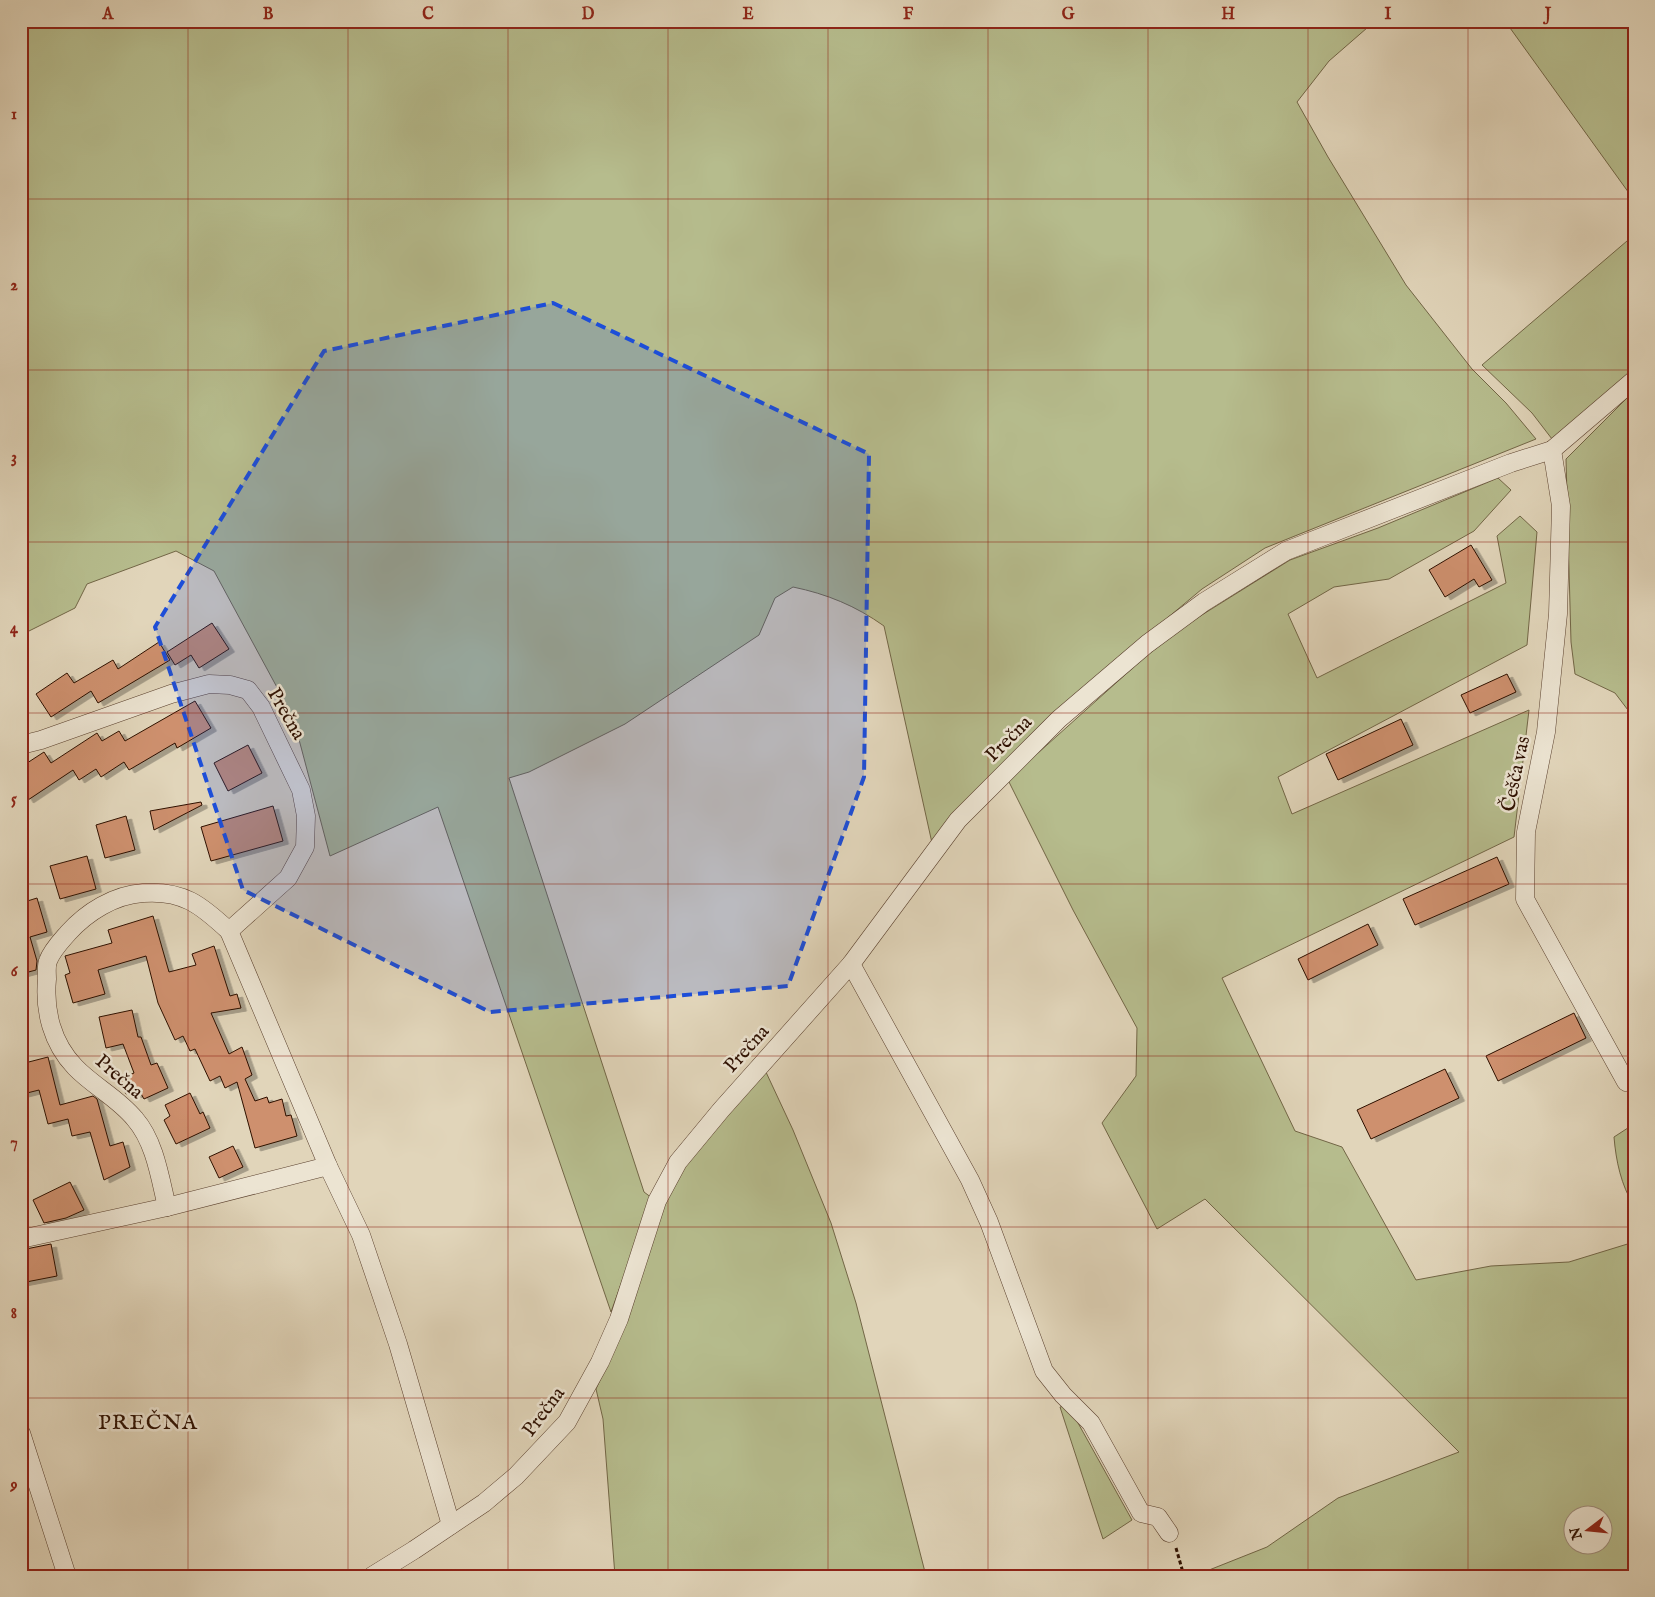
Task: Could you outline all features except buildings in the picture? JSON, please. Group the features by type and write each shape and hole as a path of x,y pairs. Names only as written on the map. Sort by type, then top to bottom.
{"street":[{"path":"1552,450 1634,380"},
{"name":"Prečna","path":"372,1576 451,1526 516,1476 567,1422 596,1371 619,1319 657,1200 678,1162 721,1110 851,964 958,820 1059,719 1147,644 1204,602 1286,551 1511,463 1552,450"},
{"name":"Češča vas","path":"1552,450 1561,506 1558,614 1546,732 1526,832 1525,899 1626,1082"},
{"name":"Prečna","path":"21,745 41,740 171,694 209,684 230,685 248,690 261,707 300,790 306,816 304,847 288,878 229,932"},
{"name":"Prečna","path":"168,1207 152,1150 136,1119 107,1092 74,1067 56,1038 47,1014 48,962 58,944 82,917 102,905 139,893 162,892 179,896 204,908 229,932 367,1253 401,1353 451,1526"},
{"path":"851,964 970,1180 989,1222 1044,1371 1063,1395 1091,1423 1141,1513 1158,1517 1169,1533"},
{"path":"21,1239 168,1207 328,1166"},
{"path":"21,1433 67,1576"}],"path":[{"path":"1169,1533 1178,1552 1184,1576"}],"highlighted area":[{"path":"553,303 869,454 864,777 788,986 490,1012 243,890 155,627 324,351"}],"green space":[{"path":"21,21 1375,21 1329,61 1297,102 1328,157 1406,285 1472,369 1506,403 1536,439 1265,548 1202,589 1043,722 1002,764 932,843 884,626 863,612 841,602 818,593 793,587 775,598 759,635 625,724 529,772 509,778 644,1192 652,1198 611,1312 438,807 330,856 297,732 286,704 214,571 176,551 87,584 75,608 21,635"},
{"path":"1505,21 1634,21 1634,200"},
{"path":"1634,235 1634,373 1552,439 1532,413 1482,365"},
{"path":"1634,391 1634,718 1615,693 1575,674 1571,642 1566,459"},
{"path":"1498,478 1511,490 1474,531 1389,579 1334,587 1288,614 1317,678 1506,583 1497,536 1520,516 1537,532 1527,645 1278,777 1292,814 1529,710 1514,837 1222,978 1295,1131 1342,1147 1416,1280 1491,1266 1569,1262 1634,1242 1634,1576 1194,1576 1267,1547 1338,1498 1459,1452 1205,1199 1157,1229 1102,1123 1136,1076 1137,1028 1073,910 1008,780 1146,656 1189,623 1290,560 1378,528"},
{"path":"765,1070 793,1130 831,1223 856,1303 926,1576 615,1576 603,1419 596,1389 629,1315 665,1201 684,1167"},
{"path":"1634,1124 1634,1206 1620,1173 1614,1137"},
{"path":"1068,1405 1132,1520 1103,1539 1060,1407"}],"district":[{"name":"PREČNA","path":"148,1423"}]}
